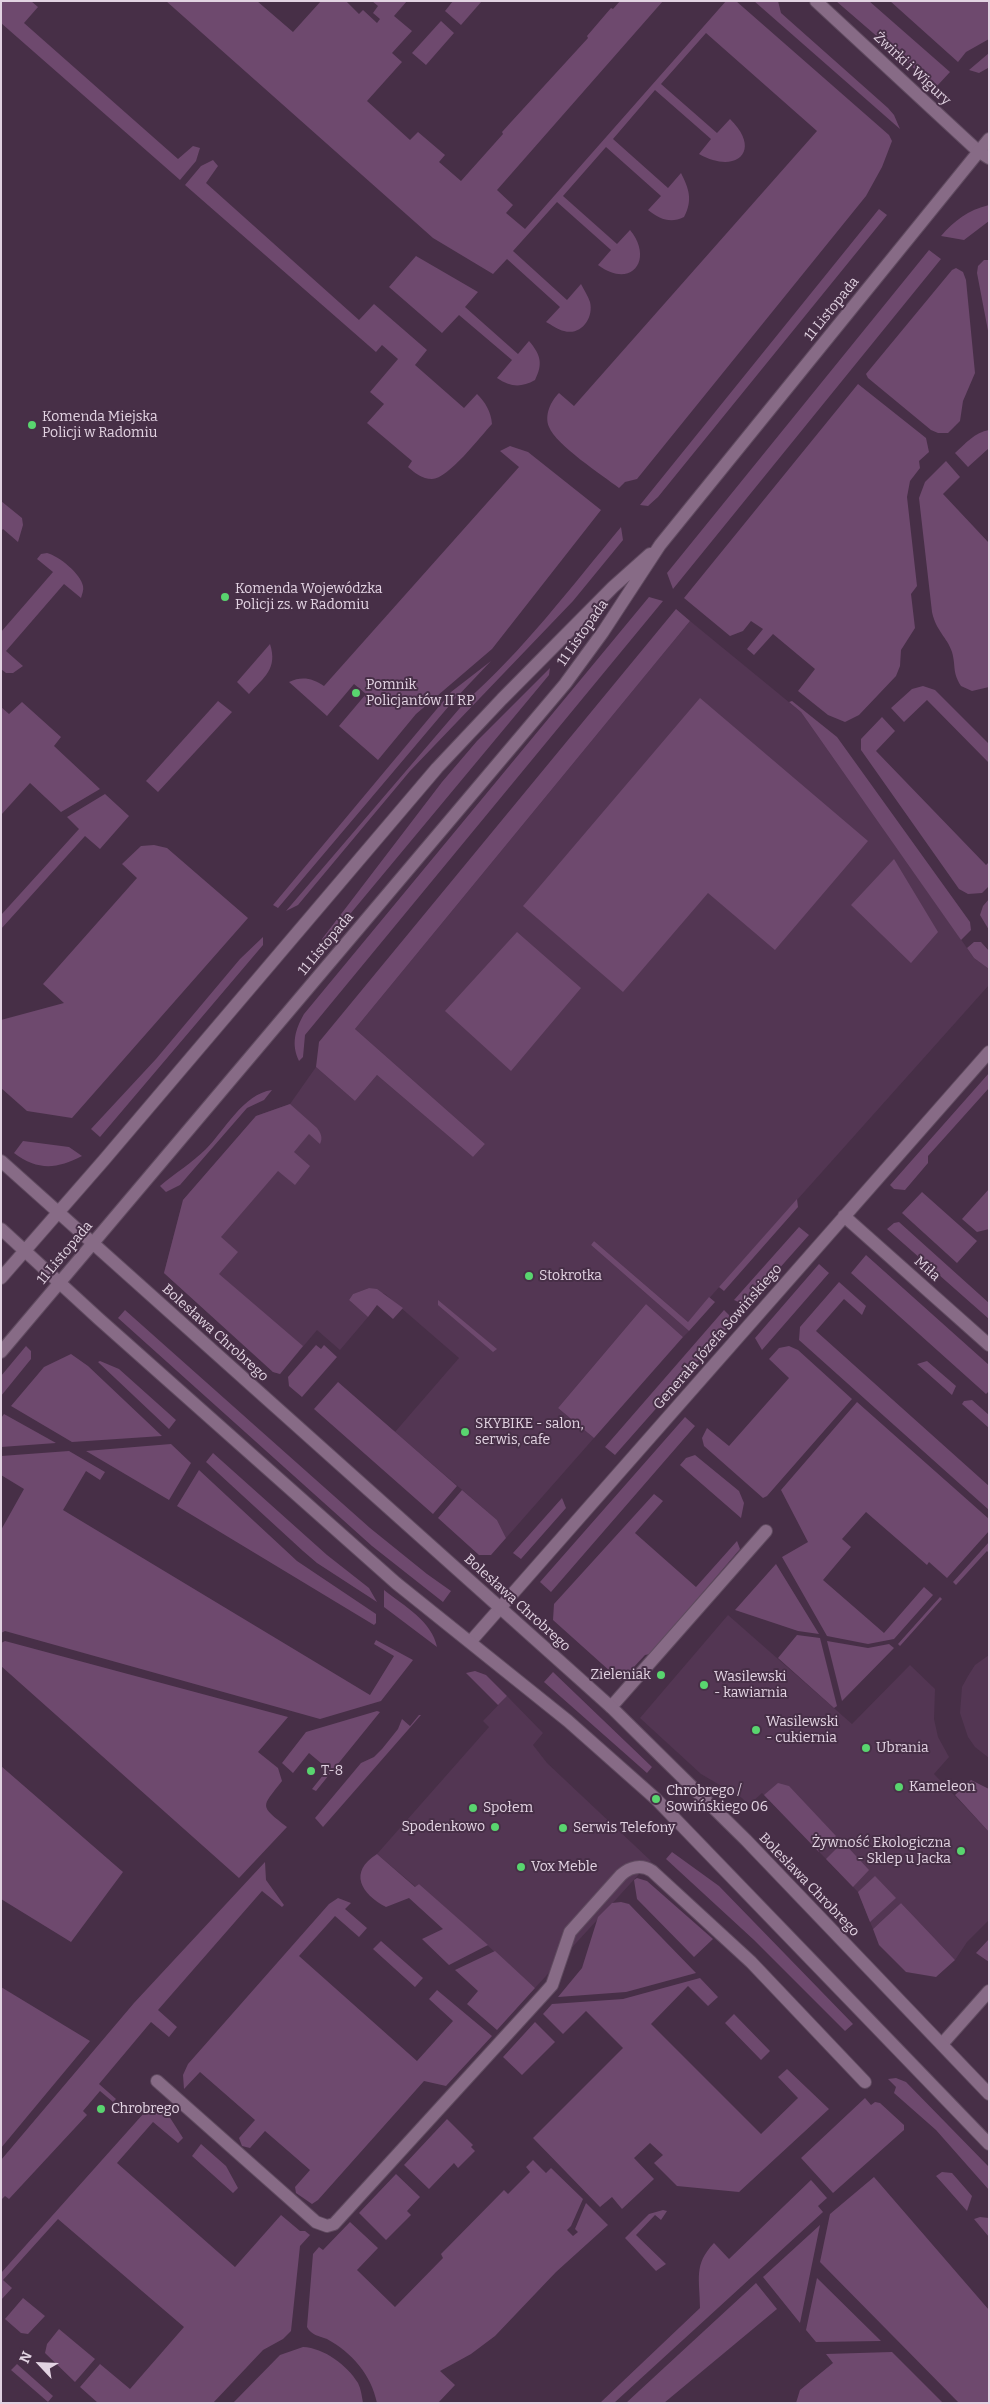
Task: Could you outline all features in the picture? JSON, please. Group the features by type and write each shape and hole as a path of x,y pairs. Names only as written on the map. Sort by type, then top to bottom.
{"street":[{"name":"Żwirki i Wigury","path":"816,1 984,155"},
{"name":"11 Listopada","path":"1,1352 565,684 604,632 660,545 984,155 989,139"},
{"name":"11 Listopada","path":"1,1278 438,768 613,586 660,545"},
{"name":"Generała Józefa Sowińskiego","path":"471,1642 989,1052"},
{"name":"Bolesława Chrobrego","path":"1,1161 611,1707 746,1840 989,2094"},
{"name":"Miła","path":"844,1216 989,1345"},
{"path":"1,1229 388,1577 603,1750 656,1799 989,2144"},
{"path":"611,1707 766,1531"},
{"path":"157,2081 316,2222 328,2226 334,2224 552,1985 570,1932 621,1875 627,1870 646,1867 733,1944 865,2082"},
{"path":"942,2044 989,1990"}],"shaded area":[{"path":"1,1 31,1 38,7 24,23 178,159 193,146 200,148 196,161 180,180 1,23"},
{"path":"166,1 257,1 293,32 321,1 346,1 359,14 363,10 377,23 380,19 373,13 378,6 372,1 407,1 394,16 412,31 392,53 402,62 367,101 410,140 418,132 445,155 439,162 461,181 503,134 502,132 588,38 587,36 611,8 613,9 620,1 663,1 497,190 513,205 506,213 525,229 726,1 736,1 889,135 892,141 882,167 866,196 637,479 625,482 619,488 570,451 553,434 547,418 553,400 559,393 574,406 817,131 706,33 661,84 717,133 730,119 740,131 744,141 744,150 741,156 734,161 724,162 712,160 699,154 711,139 655,90 613,139 668,188 681,173 689,195 687,211 684,217 670,220 657,216 648,210 661,196 606,147 563,196 617,244 630,230 637,241 640,251 636,268 629,273 621,274 610,272 598,265 611,250 557,202 513,251 567,300 581,284 590,302 591,308 588,320 576,331 564,331 546,322 560,307 507,259 493,274 433,238"},
{"path":"453,1 482,1 461,25 445,11"},
{"path":"754,1 778,1 781,13 888,108 894,115 900,129"},
{"path":"836,1 869,1 950,72 937,86 931,83"},
{"path":"890,1 989,1 989,39 966,52 958,62"},
{"path":"441,21 454,33 426,65 412,53"},
{"path":"989,53 988,68 979,73 969,70"},
{"path":"213,160 218,166 206,183 359,320 374,304 427,350 415,365 464,408 477,394 483,400 489,411 492,424 455,465 446,472 432,479 419,475 408,467 412,461 367,423 384,404 370,392 398,359 382,345 376,352 185,185 201,166"},
{"path":"989,205 989,221 964,240 941,236 962,217 974,210"},
{"path":"879,209 887,215 658,497 648,506 640,505"},
{"path":"929,250 941,259 673,589 667,573"},
{"path":"416,256 478,292 465,307 518,354 529,341 540,360 535,380 525,384 511,385 497,378 512,360 459,315 442,333 389,287"},
{"path":"984,260 989,260 989,336 977,273 978,266"},
{"path":"956,268 963,272 966,280 975,373 963,401 960,421 948,433 938,433 931,430 868,378 866,374 952,270"},
{"path":"858,384 926,438 929,452 919,461 920,468 910,481 907,497 917,586 911,594 915,628 901,650 900,666 896,676 859,715 845,722 828,715 798,691 815,669 773,634 754,655 747,649 763,629 751,621 743,631 730,636 684,598"},
{"path":"989,430 989,448 968,467 955,453 966,442"},
{"path":"510,446 528,452 601,510 492,649 416,714 378,760 339,726 366,694 354,684 327,716 289,682 307,679 324,686 519,467 500,451"},
{"path":"946,461 960,477 943,494 989,543 989,687 972,691 961,686 958,681 952,652 936,624 932,612 919,498 925,482"},
{"path":"1,501 22,518 23,525 18,542 3,529 1,531"},
{"path":"621,527 623,540 573,601 410,771 298,905 286,911 465,702 527,640"},
{"path":"47,553 63,562 78,576 83,588 81,598 64,584 6,651 23,666 13,673 6,673 1,669 1,632 53,572 37,559 41,554"},
{"path":"649,597 663,601 305,1035 303,1057 299,1061 295,1049 295,1037 304,1014"},
{"path":"676,609 690,621 355,1029 485,1144 473,1157 377,1075 355,1101 316,1067 319,1042"},
{"path":"690,621 801,712 974,958 989,969 989,985 688,1322 594,1241 591,1245 689,1331 683,1337 646,1304 558,1408 594,1438 506,1538 497,1520 395,1432 459,1358 385,1294 369,1288 353,1294 349,1300 368,1317 340,1350 317,1330 280,1374 273,1372 164,1273 183,1200 256,1116 290,1104 316,1067 355,1101 377,1075 473,1157 485,1144 355,1029"},
{"path":"270,644 272,653 271,666 249,694 237,682"},
{"path":"491,661 454,700 278,908 273,905 451,692"},
{"path":"550,668 549,675 326,943 322,939 442,782 477,741"},
{"path":"923,686 935,690 989,744 989,763 927,700 904,722 891,708 912,689"},
{"path":"700,698 868,841 775,950 708,893 623,992 523,906"},
{"path":"218,701 232,712 158,792 146,781"},
{"path":"792,701 837,737 970,922 971,930 961,940 801,712 789,702"},
{"path":"22,702 61,737 54,746 100,789 61,812 30,783 1,815 1,707 9,714"},
{"path":"882,717 895,731 876,751 986,865 989,862 989,886 982,893 968,894 959,889 861,750 861,739"},
{"path":"105,794 129,816 100,849 85,836 1,929 1,915 79,829 67,817"},
{"path":"154,845 167,848 248,918 72,1118 27,1111 1,1088 1,1020 64,1003 43,984 137,878 122,864 141,846"},
{"path":"894,859 938,932 911,963 851,905"},
{"path":"989,899 989,930 980,915 983,906"},
{"path":"517,932 581,988 511,1071 445,1011"},
{"path":"263,937 263,945 100,1137 91,1129 156,1059 240,959"},
{"path":"974,942 981,942 989,951 989,969 974,958 967,948"},
{"path":"989,1073 989,1088 928,1156 928,1163 905,1190 894,1189 890,1185"},
{"path":"272,1090 264,1100 247,1108 180,1185 166,1192 160,1186 206,1149 243,1105 252,1098"},
{"path":"290,1104 320,1132 320,1144 309,1134 294,1152 310,1166 295,1185 278,1171 221,1237 238,1252 219,1274 303,1346 280,1374 273,1372 164,1273 183,1200 256,1116"},
{"path":"23,1141 69,1147 82,1156 56,1166 31,1163 14,1153"},
{"path":"989,1189 989,1229 977,1232 962,1219"},
{"path":"922,1192 977,1241 957,1263 902,1213"},
{"path":"797,1199 798,1207 724,1291 719,1287"},
{"path":"899,1222 989,1303 989,1319 887,1229 894,1223"},
{"path":"799,1227 809,1235 753,1298 743,1304 734,1300"},
{"path":"594,1241 688,1322 709,1297 715,1302 689,1331 591,1245"},
{"path":"866,1255 989,1365 989,1391 986,1394 851,1273"},
{"path":"819,1264 829,1273 762,1350 755,1338"},
{"path":"839,1282 866,1306 862,1315 844,1299 816,1331 989,1486 989,1510 799,1340 800,1327"},
{"path":"369,1288 377,1289 403,1308 393,1319 377,1305 368,1317 349,1300 353,1294"},
{"path":"438,1300 497,1349 493,1352 438,1305"},
{"path":"646,1304 683,1337 594,1438 558,1408"},
{"path":"125,1310 370,1528 451,1591 443,1602 372,1546 118,1318"},
{"path":"724,1310 729,1315 729,1326 615,1455 605,1447"},
{"path":"316,1345 321,1349 324,1345 337,1357 302,1397 289,1386 288,1377"},
{"path":"26,1346 31,1351 31,1359 1,1396 1,1376"},
{"path":"789,1346 798,1350 852,1399 767,1496 763,1498 704,1446 702,1438 707,1428 729,1446 789,1378 769,1359 779,1348"},
{"path":"71,1354 88,1366 162,1436 72,1442 11,1406 44,1367"},
{"path":"100,1361 119,1369 176,1420 169,1429 98,1362"},
{"path":"927,1361 956,1386 952,1395 917,1364"},
{"path":"338,1382 457,1486 433,1514 314,1409"},
{"path":"972,1400 989,1415 989,1428 962,1404 964,1401"},
{"path":"857,1402 989,1519 989,1531 947,1578 929,1562 927,1565 866,1512 842,1539 851,1547 823,1580 884,1633 924,1587 933,1595 894,1639 868,1644 827,1636 782,1557 808,1542 781,1490"},
{"path":"4,1414 56,1443 1,1447 1,1418"},
{"path":"685,1417 695,1426 551,1592 540,1582"},
{"path":"171,1444 191,1463 169,1500 86,1451"},
{"path":"69,1451 105,1472 100,1480 86,1471 63,1510 370,1695 394,1656 374,1644 376,1640 413,1660 381,1701 320,1719 5,1631 1,1633 1,1530 24,1489 1,1475 1,1456"},
{"path":"213,1453 327,1555 369,1588 377,1602 317,1563 303,1551 206,1462"},
{"path":"695,1455 739,1491 744,1503 741,1518 680,1465 686,1458"},
{"path":"199,1470 297,1561 376,1614 376,1623 374,1625 177,1506"},
{"path":"462,1490 497,1520 506,1538 491,1555 479,1555 438,1518"},
{"path":"654,1494 663,1501 635,1533 696,1587 737,1541 740,1549 650,1654 645,1655 621,1681 553,1620 554,1604"},
{"path":"562,1498 566,1508 521,1559 513,1553"},
{"path":"989,1542 989,1553 987,1551 956,1585 953,1582"},
{"path":"776,1564 819,1634 798,1631 735,1610"},
{"path":"384,1590 423,1622 429,1629 437,1647 384,1607"},
{"path":"940,1597 942,1599 900,1646 898,1644"},
{"path":"728,1615 852,1724 910,1665 935,1689 934,1719 938,1737 949,1757 934,1774 989,1832 989,1920 967,1942 955,1960 901,1903 873,1929 858,1892 762,1793 749,1805 742,1798 701,1774 640,1718"},
{"path":"797,1635 820,1638 837,1706 834,1708 778,1658"},
{"path":"5,1641 288,1717 258,1752 278,1768 282,1781 270,1796 266,1806 271,1814 287,1827 239,1878 1,1666 1,1643"},
{"path":"827,1641 868,1648 889,1644 894,1648 842,1701"},
{"path":"989,1655 989,1758 975,1747 968,1737 960,1713 962,1687 975,1665"},
{"path":"475,1671 486,1675 507,1696 498,1705 466,1673"},
{"path":"553,1672 652,1767 647,1773 544,1682"},
{"path":"507,1696 543,1733 533,1745 547,1763 651,1861 535,1988 419,1884 416,1887 377,1854 489,1727 483,1721"},
{"path":"377,1711 380,1712 316,1791 312,1789 328,1769 309,1753 293,1773 282,1763 306,1732"},
{"path":"421,1715 323,1827 315,1818 361,1763 374,1757 382,1749 398,1729 402,1719 410,1726"},
{"path":"1,1766 123,1872 71,1942 1,1899"},
{"path":"971,1780 989,1789 989,1832 955,1795"},
{"path":"778,1783 789,1786 836,1836 819,1852 764,1795"},
{"path":"843,1842 869,1870 853,1887 826,1859"},
{"path":"672,1852 719,1886 853,2024 845,2031 754,1940 666,1859"},
{"path":"377,1854 415,1887 419,1884 488,1945 449,1965 422,1939 443,1929 409,1898 386,1907 370,1896 365,1889 361,1882 363,1868"},
{"path":"265,1862 266,1880 284,1905 282,1907 262,1891 158,2010 177,2027 169,2037 151,2022 99,2084 116,2099 113,2102 100,2091 83,2111 87,2115 9,2199 5,2196 1,2200 1,2160 134,2003"},
{"path":"875,1876 896,1898 870,1922 858,1892"},
{"path":"637,1878 647,1881 713,1939 694,1957 637,1899 634,1880"},
{"path":"338,1898 351,1903 345,1909 367,1928 359,1937 335,1916 299,1956 417,2061 453,2021 429,1999 437,1990 492,2036 446,2086 424,2081 318,2200 312,2204 296,2193 295,2187 310,2170 265,2131 250,2148 242,2146 239,2138 255,2120 200,2072 184,2089 183,2075 188,2064 329,1904"},
{"path":"621,1902 629,1904 696,1973 626,1992 558,1997 582,1968 598,1917 612,1903"},
{"path":"901,1903 955,1960 936,1977 906,1972 879,1945 873,1929"},
{"path":"989,1939 989,1962 976,1953"},
{"path":"381,1941 423,1978 415,1987 373,1949"},
{"path":"495,1951 535,1988 497,2030 467,2004 478,1991 455,1970"},
{"path":"700,1978 718,1997 708,2006 688,1986 651,2024 761,2134 798,2098 778,2077 787,2069 829,2109 739,2192 677,2186 654,2163 663,2155 650,2143 634,2158 654,2179 622,2209 612,2197 600,2207 533,2138 623,2048 586,2011 563,2034 543,2014 552,2004 623,1999"},
{"path":"1,1987 90,2041 1,2148"},
{"path":"734,2014 770,2051 761,2060 725,2023"},
{"path":"535,2022 555,2042 522,2075 503,2057"},
{"path":"896,2078 906,2082 989,2167 989,2190 936,2130 894,2093 896,2087 888,2079"},
{"path":"865,2098 871,2105 875,2102 880,2103 904,2125 904,2130 833,2193 801,2158"},
{"path":"154,2104 167,2113 183,2138 178,2143 153,2122 117,2163 235,2267 281,2215 300,2231 305,2231 310,2235 300,2246 291,2331 283,2339 263,2350 213,2403 98,2403 80,2387 100,2364 130,2389 184,2327 58,2219 3,2280 12,2288 1,2300 1,2273"},
{"path":"447,2119 473,2145 471,2147 475,2151 458,2168 454,2163 429,2189 404,2165"},
{"path":"201,2144 226,2166 238,2188 233,2193 192,2156"},
{"path":"533,2160 546,2173 551,2168 583,2199 571,2226 567,2230 573,2236 578,2232 575,2229 586,2203 608,2225 556,2272 495,2336 471,2354 440,2371 455,2385 438,2403 377,2403 370,2383 359,2365 345,2351 327,2339 313,2334 307,2327 313,2254 319,2247 323,2250 350,2222 378,2248 357,2270 395,2307 443,2258 441,2254 504,2190 508,2194 530,2172 526,2167"},
{"path":"942,2172 952,2173 972,2196 967,2211 936,2176"},
{"path":"396,2174 420,2197 407,2211 411,2215 386,2240 359,2213"},
{"path":"874,2177 989,2310 989,2403 959,2403 820,2262 830,2214"},
{"path":"811,2180 827,2198 818,2206 823,2212 614,2403 600,2403 700,2308 700,2266 707,2251 714,2243 729,2259"},
{"path":"663,2210 667,2211 661,2220 655,2215 636,2235 666,2264 656,2271 625,2238 649,2214"},
{"path":"980,2217 989,2218 989,2237 974,2219"},
{"path":"820,2225 800,2323 763,2277"},
{"path":"817,2278 881,2341 816,2342 806,2330"},
{"path":"756,2283 777,2309 664,2403 626,2403"},
{"path":"23,2298 45,2316 28,2334 21,2333 5,2319"},
{"path":"59,2329 95,2359 75,2382 45,2353 47,2344"},
{"path":"303,2347 327,2354 348,2370 358,2383 363,2403 233,2403 280,2355"},
{"path":"892,2352 943,2403 796,2403 800,2390 833,2363 826,2354"},
{"path":"17,2364 53,2396 48,2402 11,2370"}],"place":[{"name":"Komenda Miejska Policji w Radomiu","path":"32,425"},
{"name":"Komenda Wojewódzka Policji zs. w Radomiu","path":"225,597"},
{"name":"Pomnik Policjantów II RP","path":"356,693"},
{"name":"Stokrotka","path":"529,1276"},
{"name":"SKYBIKE - salon, serwis, cafe","path":"465,1432"},
{"name":"Zieleniak","path":"661,1675"},
{"name":"Wasilewski - kawiarnia","path":"704,1685"},
{"name":"Wasilewski - cukiernia","path":"756,1730"},
{"name":"Ubrania","path":"866,1748"},
{"name":"T-8","path":"311,1771"},
{"name":"Kameleon","path":"899,1787"},
{"name":"Chrobrego / Sowińskiego 06","path":"656,1799"},
{"name":"Społem","path":"473,1808"},
{"name":"Spodenkowo","path":"495,1827"},
{"name":"Serwis Telefony","path":"563,1828"},
{"name":"Żywność Ekologiczna - Sklep u Jacka","path":"961,1851"},
{"name":"Vox Meble","path":"521,1867"},
{"name":"Chrobrego","path":"101,2109"}]}
